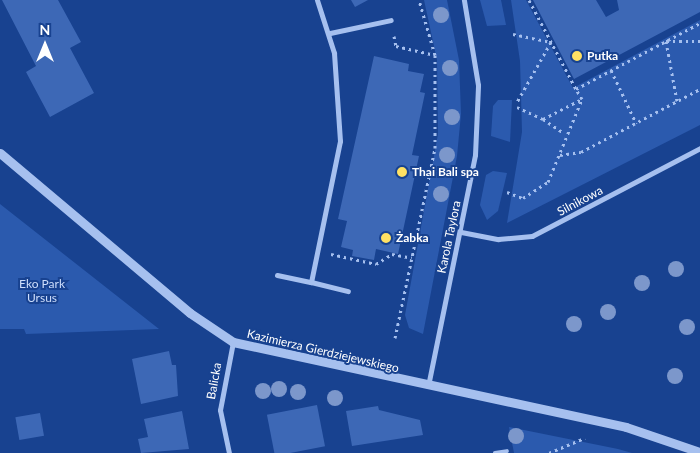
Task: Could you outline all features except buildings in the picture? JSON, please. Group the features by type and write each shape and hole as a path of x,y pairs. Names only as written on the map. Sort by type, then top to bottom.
{"street":[{"path":"311,282 340,141 330,33 317,0"},
{"name":"Karola Taylora","path":"428,387 461,232 478,118 476,56 464,0"},
{"path":"330,33 391,20"},
{"name":"Silnikowa","path":"461,232 498,239 532,236 700,148"},
{"name":"Kazimierza Gierdziejewskiego","path":"0,153 190,312 233,342 428,387 626,427 700,452"},
{"path":"278,275 348,291"},
{"name":"Balicka","path":"229,453 220,410 233,342"}],"lane":[{"path":"495,453 507,451"}],"path":[{"path":"395,338 435,148 435,55 419,0"},
{"path":"529,0 582,99"},
{"path":"391,20 396,46 435,55"},
{"path":"576,89 700,23"},
{"path":"513,34 551,42"},
{"path":"666,41 700,42"},
{"path":"666,41 677,101"},
{"path":"517,102 551,42"},
{"path":"611,70 636,123"},
{"path":"560,155 581,152 700,89"},
{"path":"543,119 582,99"},
{"path":"507,192 522,198 548,182 560,155 564,133 582,99"},
{"path":"517,107 543,119 564,133"},
{"path":"318,251 376,264 392,254 412,258"},
{"path":"549,453 585,438"}],"green space":[{"path":"424,0 447,0 459,60 461,114 457,156 423,334 409,328 405,315 438,134 437,60"},
{"path":"480,0 501,0 506,25 487,26"},
{"path":"511,0 526,0 573,88 700,20 700,125 507,223 522,132 520,61"},
{"path":"498,100 512,100 510,142 491,136 493,106"},
{"path":"493,171 507,173 498,211 487,220 480,205 486,175"},
{"name":"Eko Park Ursus","path":"0,204 159,329 26,334 24,329 0,329"},
{"path":"509,427 618,449 632,453 514,453"}],"place":[{"name":"Putka","path":"577,56"},
{"name":"Thai Bali spa","path":"402,172"},
{"name":"Żabka","path":"386,238"}]}
